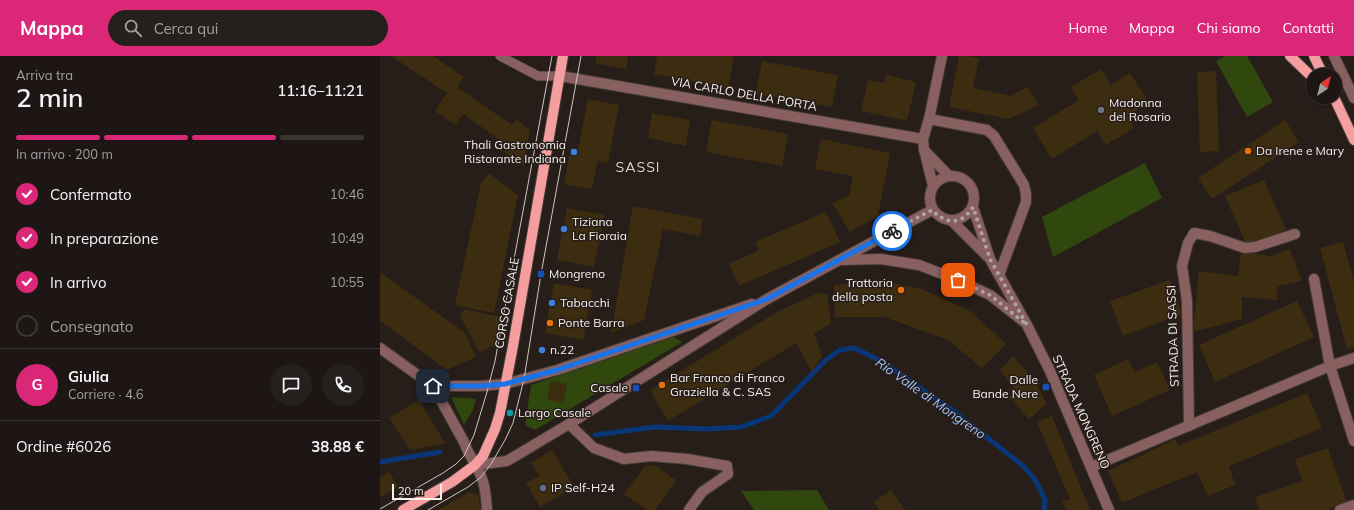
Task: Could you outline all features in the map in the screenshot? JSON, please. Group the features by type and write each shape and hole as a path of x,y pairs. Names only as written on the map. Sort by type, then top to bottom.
{"main road":[{"name":"CORSO CASALE","path":"403,510 452,482 475,465 483,456 495,429 500,413 563,56"},
{"path":"1290,56 1306,71"},
{"path":"1314,56 1320,68"},
{"path":"1337,104 1354,140"}],"street":[{"path":"933,186 923,139 929,119 942,56"},
{"path":"1334,56 1354,98"},
{"name":"VIA CARLO DELLA PORTA","path":"560,76 923,139"},
{"path":"929,119 987,130 994,136 1024,185 1026,202 999,275"},
{"path":"924,149 949,176"},
{"path":"949,176 957,176 964,179 974,192 975,200 973,207 965,217 952,221 945,220 938,216 932,210 930,202 930,194 933,186 937,181 949,176"},
{"path":"973,207 990,259"},
{"name":"STRADA MONGRENO","path":"569,424 767,299 932,210"},
{"path":"952,221 990,259"},
{"name":"STRADA DI SASSI","path":"1189,426 1187,301 1182,266 1188,243 1194,233 1210,236 1245,248 1255,247 1294,234"},
{"name":"STRADA MONGRENO","path":"838,260 881,259 919,265 958,280 990,295 1027,325"},
{"name":"STRADA MONGRENO","path":"990,259 1027,325 1050,371 1109,510"},
{"path":"1314,279 1330,366 1354,441"},
{"name":"STRADA MONGRENO","path":"505,384 557,370 767,299"},
{"path":"380,348 433,386 464,442 484,485 487,510"},
{"path":"1091,467 1330,366 1354,358"},
{"path":"433,386 480,386 505,384"},
{"path":"475,465 507,461 569,424 594,448 624,459 651,456 712,462 727,466 728,474 702,492 689,510"},
{"path":"1340,510 1354,505"}],"lane":[{"path":"500,56 538,76 560,76"}],"green space":[{"path":"1226,56 1247,56 1273,102 1247,117 1216,61"},
{"path":"1145,163 1162,198 1053,257 1042,217"},
{"path":"674,337 682,342 535,430 525,425 531,385"},
{"path":"451,397 476,399 473,410 464,425"},
{"path":"817,490 829,510 754,510 741,491"}],"building":[{"path":"391,56 433,56 464,77 457,87 512,125 516,119 530,130 524,166 504,152 509,143 505,140 503,142 463,114 455,125 435,111 447,93"},
{"path":"596,56 628,56 626,69 595,63"},
{"path":"657,56 734,56 728,89 654,74"},
{"path":"959,56 979,58 973,88 1011,96 1027,87 1039,105 1008,119 949,107"},
{"path":"762,61 838,75 832,107 756,94"},
{"name":"Madonna del Rosario","path":"1101,69 1111,85 1130,73 1149,103 1127,116 1134,128 1106,145 1097,131 1052,159 1033,128 1079,100 1071,87"},
{"path":"1216,71 1219,151 1200,152 1197,72"},
{"path":"886,75 916,82 907,121 861,111 868,80 884,83"},
{"path":"588,99 619,105 608,163 598,161 592,189 564,184 570,153 577,155"},
{"path":"652,113 690,120 686,146 648,138"},
{"path":"712,120 788,134 782,166 706,152"},
{"path":"1285,120 1299,142 1212,199 1198,178"},
{"path":"821,139 890,153 878,216 850,232 832,203 849,196 853,176 815,169"},
{"path":"489,173 518,195 494,313 455,305 481,183"},
{"path":"1264,180 1286,230 1247,246 1225,196"},
{"path":"633,206 703,219 700,236 663,229 644,320 611,333"},
{"path":"567,208 604,215 594,267 557,260"},
{"path":"826,212 840,242 739,286 729,264 759,250 755,242"},
{"path":"1343,242 1354,282 1354,347 1347,349 1320,248"},
{"path":"1290,249 1302,281 1277,286 1277,300 1242,297 1242,319 1193,332 1199,271 1238,276 1241,251 1270,256"},
{"path":"380,272 465,333 476,357 447,370 380,321"},
{"path":"1170,280 1182,314 1123,336 1110,301"},
{"path":"887,281 924,290 970,311 1006,344 982,368 948,340 884,317 835,317 834,285"},
{"path":"554,283 592,290 583,340 545,333"},
{"path":"818,293 827,294 831,323 814,334 822,356 812,372 796,343 668,421 650,390 777,312"},
{"path":"1297,301 1314,337 1215,382 1199,345"},
{"path":"464,309 501,317 494,345 480,353 460,316"},
{"path":"1013,356 1033,378 1047,404 1029,419 1009,397 1015,390 1000,370"},
{"path":"1128,359 1134,372 1157,362 1170,390 1112,416 1094,375"},
{"path":"551,381 567,384 563,403 547,400"},
{"path":"1307,393 1322,428 1229,466 1235,485 1208,496 1197,472 1122,503 1108,471 1176,439 1178,446"},
{"path":"419,400 445,443 410,450 389,418"},
{"path":"1052,416 1090,510 1066,510 1062,502 1070,499 1037,422"},
{"path":"1328,448 1347,503 1327,510 1259,510 1255,497 1302,481 1295,459"},
{"path":"552,450 574,487 540,507 526,483 539,476 531,463"},
{"path":"654,465 676,480 655,510 647,510 624,494 645,466"},
{"path":"389,472 398,487 380,498 380,478"},
{"path":"891,490 905,510 879,510 874,502"},
{"path":"469,492 478,495 481,510 438,510"}],"waterway":[{"name":"Rio Valle di Mongreno","path":"595,435 655,427 709,429 741,427 771,416 827,359 840,350 854,348 881,361 951,409 1022,465 1034,478 1045,499 1044,510"},
{"name":"Rio Valle di Mongreno","path":"380,462 440,452"}],"tram line":[{"path":"380,509 456,464 464,456 474,435 495,361 552,56"},
{"path":"428,510 468,487 481,477 491,464 513,423 524,379 541,274 581,56"}],"way so far":[{"path":"892,231 932,210 945,220 952,221 965,217 973,207 990,259 1027,325 990,295 958,280"}],"place":[{"name":"Madonna del Rosario","path":"1101,110"},
{"name":"Da Irene e Mary","path":"1248,151"},
{"name":"Thali Gastronomia Ristorante Indiana","path":"574,152"},
{"name":"Tiziana La Fioraia","path":"564,229"},
{"name":"Mongreno","path":"541,274"},
{"name":"Trattoria della posta","path":"901,290"},
{"name":"Tabacchi","path":"552,303"},
{"name":"Ponte Barra","path":"550,323"},
{"name":"n.22","path":"542,350"},
{"name":"Bar Franco di Franco Graziella & C. SAS","path":"662,385"},
{"name":"Dalle Bande Nere","path":"1046,387"},
{"name":"Casale","path":"636,388"},
{"name":"Largo Casale","path":"510,413"},
{"name":"IP Self-H24","path":"543,488"}],"district":[{"name":"SASSI","path":"638,167"}],"route":[{"path":"433,386 489,386 505,384 557,370 767,299 892,231"}]}
